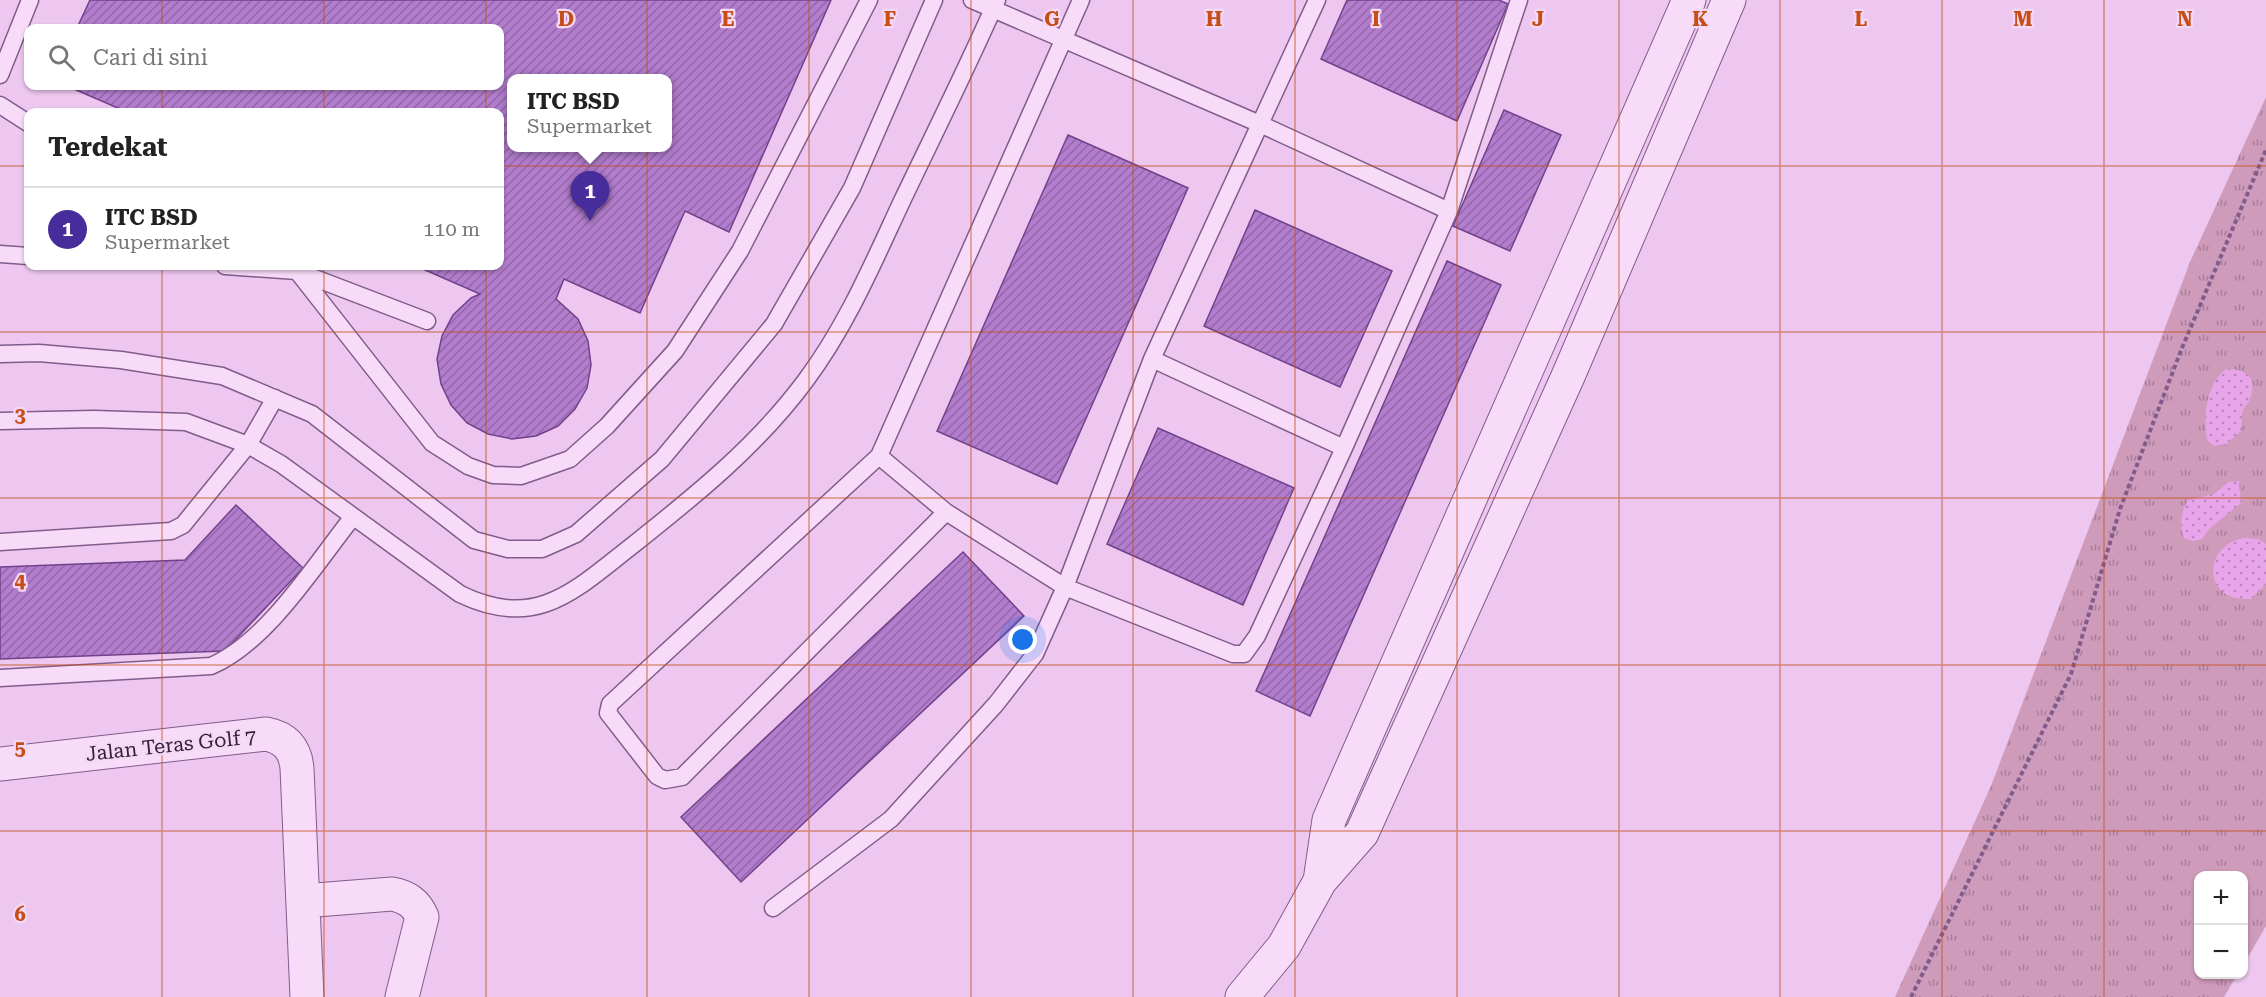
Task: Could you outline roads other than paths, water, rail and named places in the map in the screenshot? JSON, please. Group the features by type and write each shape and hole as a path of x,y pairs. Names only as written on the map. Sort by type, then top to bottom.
{"street":[{"path":"1320,881 1329,820 1689,0"},
{"path":"1242,997 1284,946 1320,881 1362,833 1569,374 1729,0"},
{"name":"Jalan Teras Golf 7","path":"0,764 267,734 288,743 296,758 307,997"},
{"path":"303,901 392,894 404,896 418,908 422,917 402,997"}],"lane":[{"path":"0,75 30,0"},
{"path":"293,270 432,443 468,466 493,475 521,476 570,459 607,426 675,351 740,251 869,0"},
{"path":"0,354 39,353 121,360 222,376 312,414 474,540 508,549 542,549 576,534 662,459 774,324 852,188 934,0"},
{"path":"972,0 995,5 1063,40 1260,124 1449,211"},
{"path":"946,512 682,777 673,780 657,776 608,713 610,704 879,456 1081,0"},
{"path":"773,908 891,819 996,704 1035,654 1065,587 1152,359 1317,0"},
{"path":"879,456 946,512 1065,587 1233,654 1244,654 1257,636 1344,448 1449,211 1519,0"},
{"path":"0,421 94,419 186,422 248,445 281,464 352,518 460,594 483,604 503,608 542,606 575,590 688,501 750,446 806,381 845,322 995,5"},
{"path":"0,105 24,120"},
{"path":"0,254 24,256"},
{"path":"296,270 427,321"},
{"path":"1152,359 1344,448"},
{"path":"0,542 171,531 183,525 248,445 275,398"},
{"path":"0,678 211,666 228,659 265,627 352,518"}],"place":[{"name":"ITC BSD","path":"590,221"}]}
